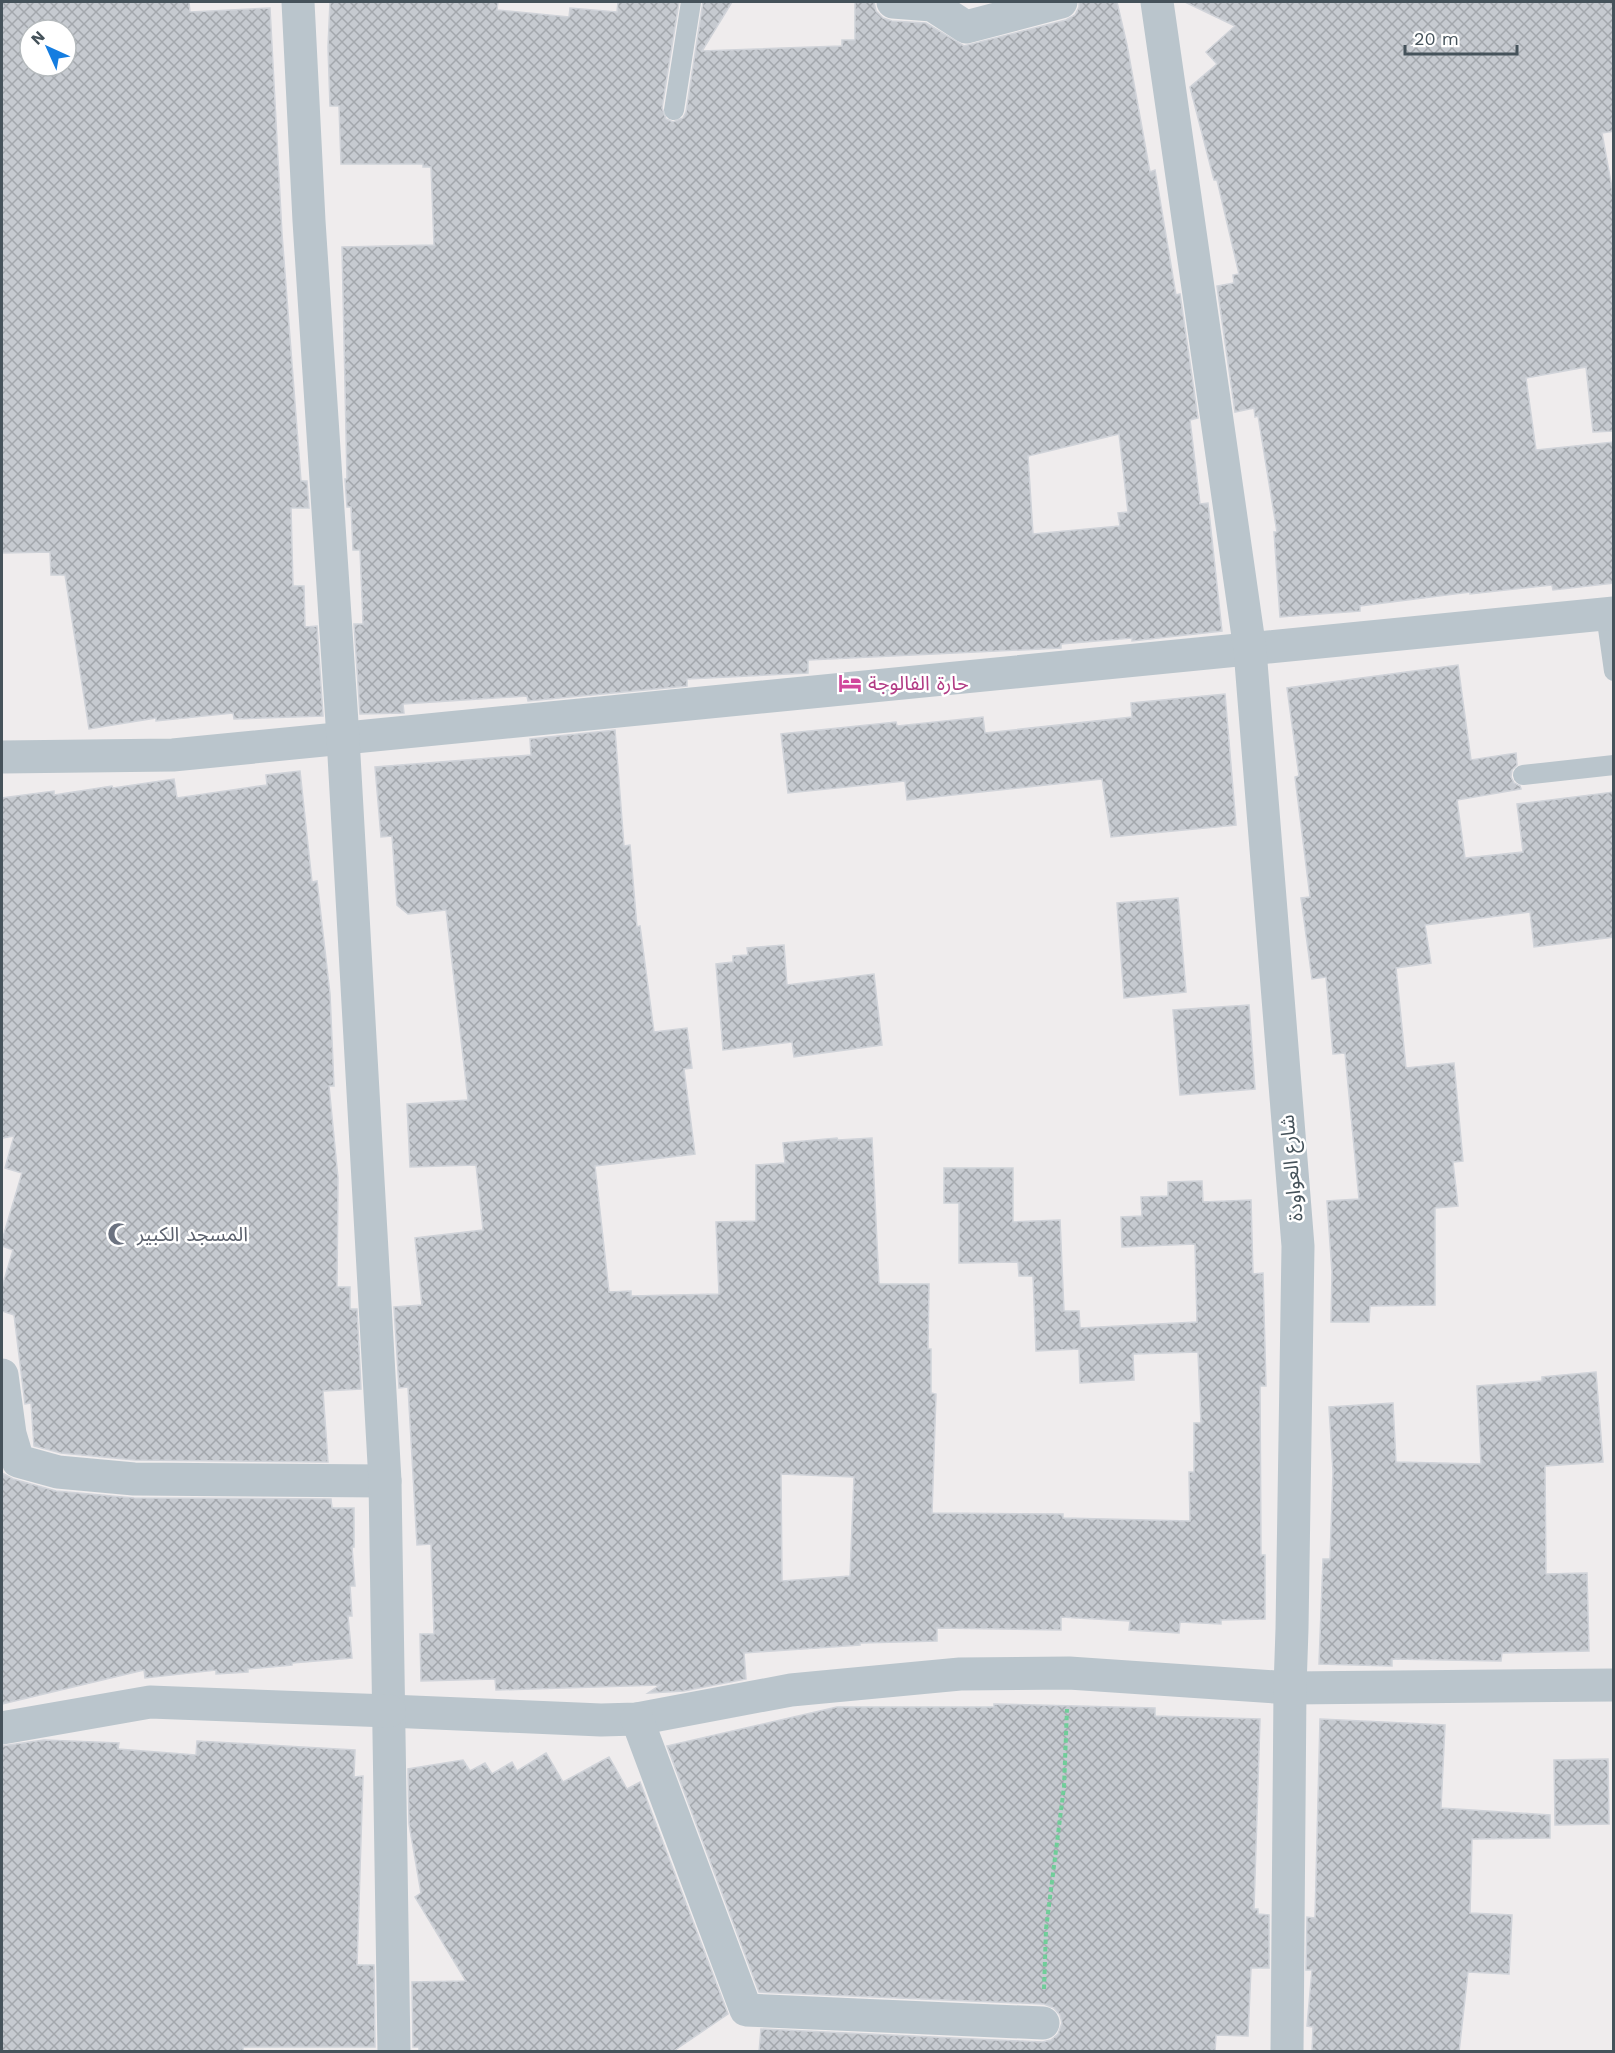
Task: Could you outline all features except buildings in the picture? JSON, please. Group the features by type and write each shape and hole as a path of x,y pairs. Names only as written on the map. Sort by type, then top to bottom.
{"street":[{"path":"298,2 309,221 343,738 385,1481 394,2052"},
{"path":"893,2 932,5 966,27 1061,2"},
{"name":"شارع العواودة","path":"1157,2 1250,650 1298,1246 1290,1688 1287,2052"},
{"path":"2,758 173,755 1610,614"},
{"path":"2,1375 10,1434 18,1461 58,1472 134,1479 385,1481"},
{"path":"2,1728 150,1702 601,1720 637,1719 791,1690 960,1674 1068,1673 1290,1688 1614,1685"},
{"path":"637,1719 746,2010 1043,2023"}],"lane":[{"path":"674,110 691,2"},
{"path":"1610,614 1614,671"},
{"path":"1523,775 1614,765"}],"path":[{"path":"1043,2023 1046,1929 1064,1787 1068,1673"}],"place":[{"name":"حارة الفالوجة","path":"850,683"},
{"name":"المسجد الكبير","path":"119,1234"}]}
